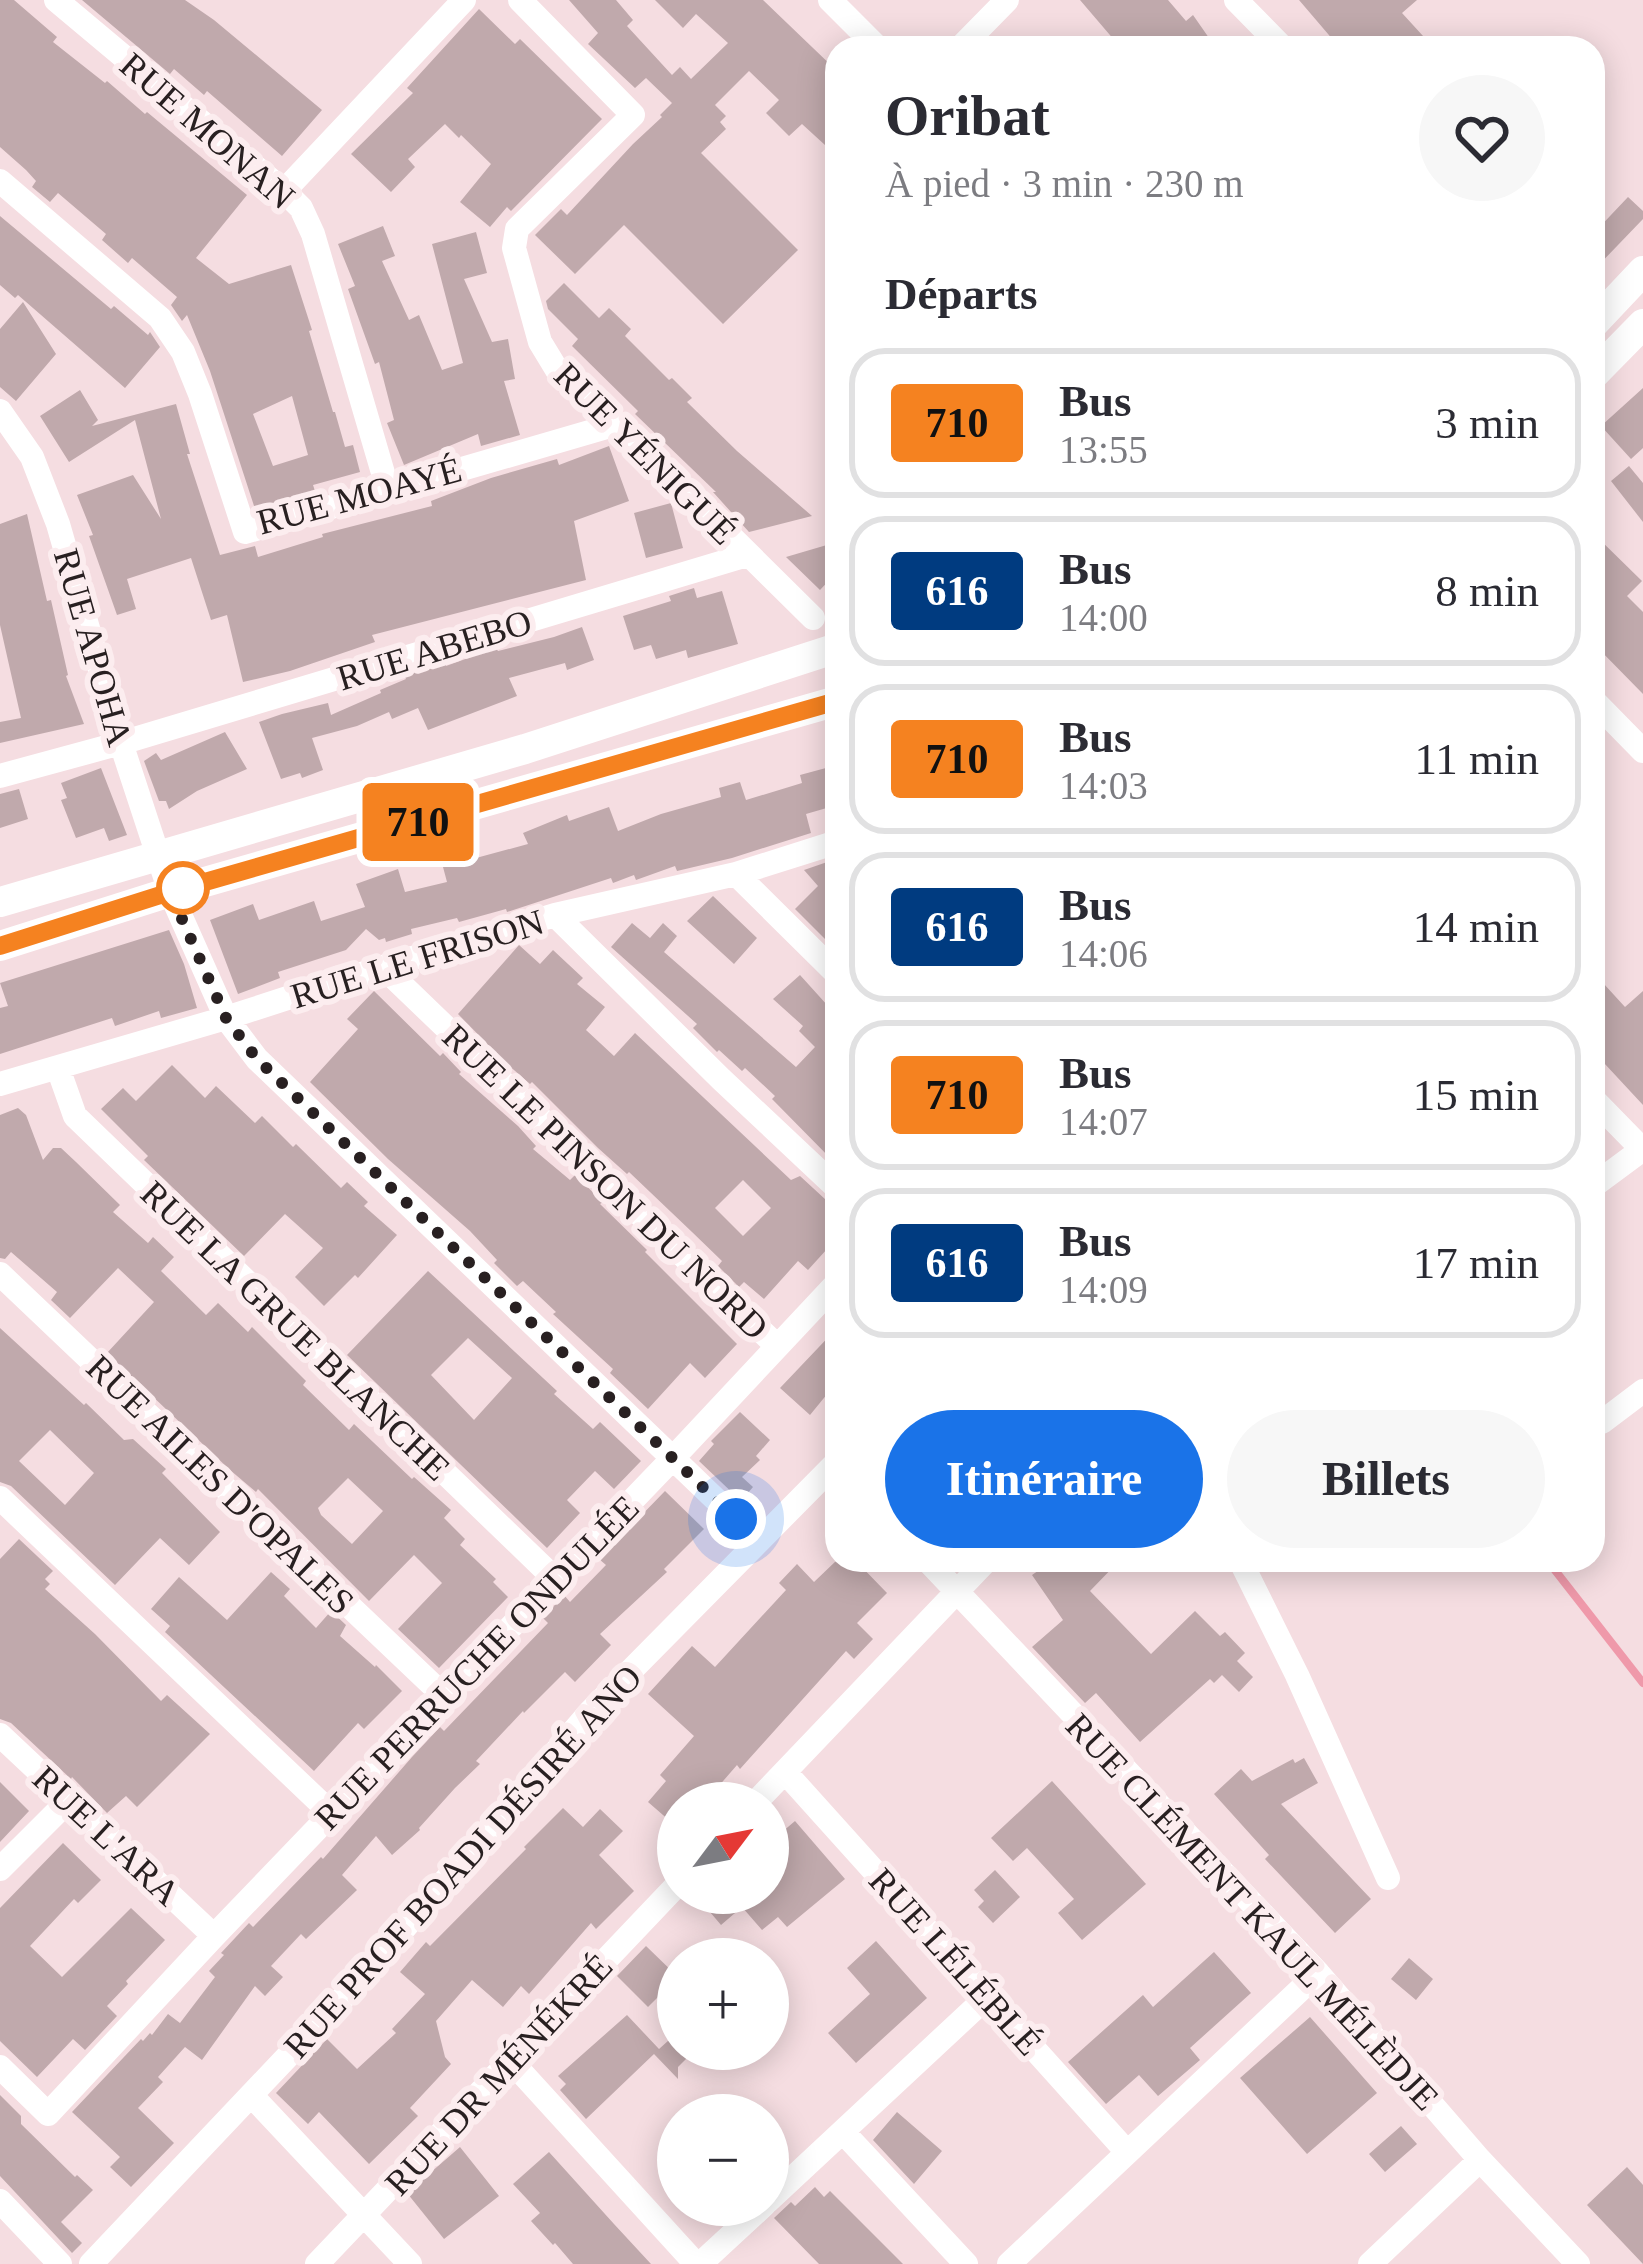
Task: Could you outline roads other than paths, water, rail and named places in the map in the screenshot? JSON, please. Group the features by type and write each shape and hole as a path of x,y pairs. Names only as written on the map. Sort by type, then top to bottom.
{"street":[{"name":"RUE MONAN","path":"56,0 301,208 313,234 388,490"},
{"path":"284,190 464,0"},
{"name":"RUE YÉNIGUÉ","path":"520,0 632,115 517,229 514,248 540,342 557,370 813,618"},
{"path":"830,0 866,36"},
{"path":"972,36 1007,0"},
{"path":"1236,0 1271,36"},
{"name":"RUE MOAYÉ","path":"0,181 160,318 183,352 200,394 245,532 617,424"},
{"path":"1605,312 1643,272"},
{"path":"1605,363 1643,324"},
{"name":"RUE APOHA","path":"0,411 32,457 58,524 170,892 226,1018 257,1059 736,1519"},
{"name":"RUE ABEBO","path":"0,776 747,555"},
{"path":"0,902 525,748 825,652"},
{"path":"0,946 170,892 825,704"},
{"path":"1605,711 1640,743"},
{"name":"RUE LE FRISON","path":"0,1084 555,915 736,874 825,846"},
{"path":"736,874 825,962"},
{"path":"555,915 825,1177"},
{"name":"RUE LE PINSON DU NORD","path":"383,967 777,1346"},
{"name":"RUE LA GRUE BLANCHE","path":"58,1068 74,1116 555,1579"},
{"path":"1605,1111 1643,1149 1605,1177"},
{"name":"RUE AILES D'OPALES","path":"0,1274 443,1695"},
{"name":"RUE PERRUCHE ONDULÉE","path":"0,2067 48,2114 825,1296"},
{"path":"1605,1420 1643,1391"},
{"name":"RUE PROF BOADI DÉSIRÉ ANO","path":"91,2264 359,1981 590,1712 825,1474"},
{"path":"0,1498 331,1813"},
{"name":"RUE CLÉMENT KAUL MÉLÈDJE","path":"938,1572 1318,1973 1480,2160 1578,2264"},
{"path":"775,1782 975,1572"},
{"path":"1246,1572 1298,1675 1388,1878"},
{"name":"RUE L'ARA","path":"0,1735 214,1936"},
{"name":"RUE LÉLÉBLÉ","path":"784,1772 1127,2152"},
{"path":"0,1868 69,1800"},
{"name":"RUE DR MÉNÉKRÉ","path":"317,2264 657,1906"},
{"path":"1009,2264 1318,1973"},
{"path":"789,2182 988,1996"},
{"path":"511,2061 698,2264 740,2226"},
{"path":"252,2096 410,2264"},
{"path":"842,2132 966,2264"},
{"path":"1370,2264 1480,2160"},
{"path":"0,2201 60,2264"}],"waterway":[{"path":"1556,1572 1643,1683"}]}
